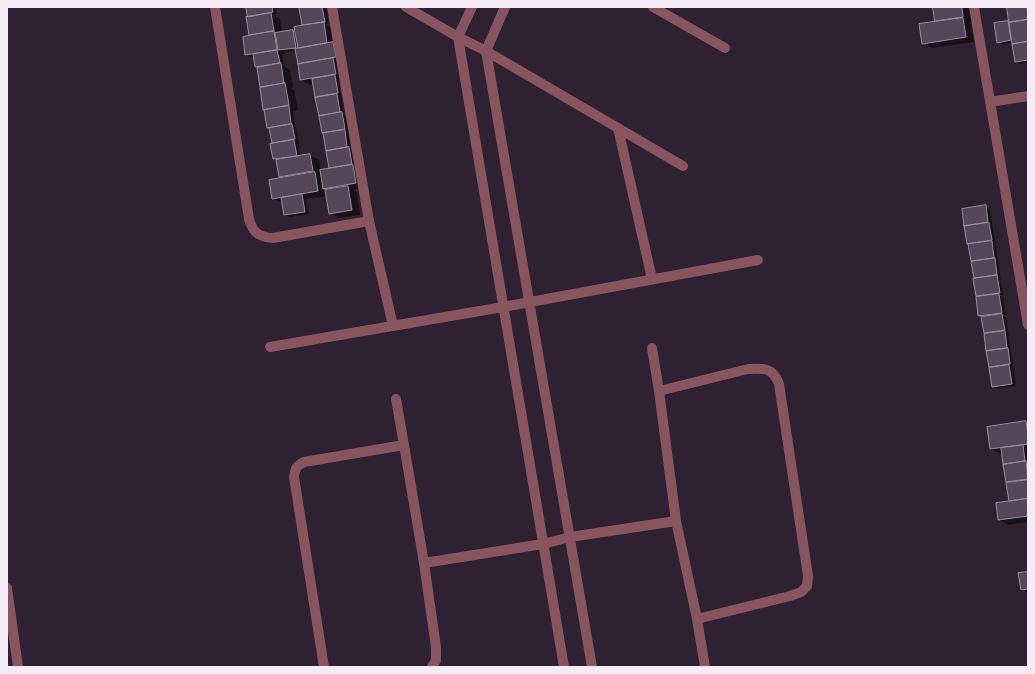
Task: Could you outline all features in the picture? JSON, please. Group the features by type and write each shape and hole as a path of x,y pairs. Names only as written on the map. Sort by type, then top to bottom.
{"street":[{"path":"215,7 251,227 256,233 264,238 273,238 369,221"},
{"path":"332,7 369,221 393,326"},
{"path":"406,7 458,37 486,51 683,166"},
{"path":"472,7 458,37 564,667"},
{"path":"505,7 486,51 592,667"},
{"path":"653,7 725,48"},
{"path":"974,7 990,102 1025,286 1028,325"},
{"path":"990,102 1028,96"},
{"path":"618,128 652,279"},
{"path":"270,347 504,307 758,260"},
{"path":"652,348 676,521 697,619 705,667"},
{"path":"659,391 748,369 761,368 769,370 775,374 779,384 808,576 807,586 801,592 790,596 697,619"},
{"path":"396,399 424,563 436,647 436,660 432,667"},
{"path":"324,667 294,477 295,471 298,465 304,462 404,445"},
{"path":"424,563 543,544 570,537 676,521"},
{"path":"7,588 18,667"}],"building":[{"path":"246,7 272,7 273,12 248,17"},
{"path":"322,7 325,22 302,25 299,8"},
{"path":"933,7 962,7 963,17 935,21"},
{"path":"1007,7 1027,7 1028,19 1009,22"},
{"path":"271,13 274,31 249,35 246,17"},
{"path":"963,18 966,37 922,44 919,24"},
{"path":"1028,20 1028,41 1012,44 1009,23"},
{"path":"1008,21 1011,40 997,43 994,23"},
{"path":"324,22 327,43 298,48 294,27"},
{"path":"293,30 296,48 278,50 275,33"},
{"path":"274,31 277,50 245,55 243,37"},
{"path":"333,42 336,57 298,64 295,49"},
{"path":"1028,42 1028,60 1015,62 1012,44"},
{"path":"277,50 280,63 255,67 253,54"},
{"path":"333,58 336,74 300,80 298,64"},
{"path":"281,63 284,83 260,87 257,68"},
{"path":"335,75 338,93 315,97 312,79"},
{"path":"285,83 289,105 263,110 260,88"},
{"path":"337,94 340,112 319,116 315,98"},
{"path":"289,106 291,124 267,128 264,110"},
{"path":"342,112 345,129 322,133 319,116"},
{"path":"292,124 295,139 272,143 269,128"},
{"path":"345,130 347,147 326,151 323,133"},
{"path":"294,140 297,156 273,159 270,144"},
{"path":"349,147 352,164 329,168 326,151"},
{"path":"310,154 313,171 279,177 276,160"},
{"path":"353,165 356,183 323,189 320,170"},
{"path":"315,172 318,191 272,199 269,180"},
{"path":"348,186 352,210 329,214 325,190"},
{"path":"302,194 305,212 284,215 281,198"},
{"path":"986,205 988,222 964,226 962,209"},
{"path":"989,223 992,240 967,244 964,226"},
{"path":"992,241 994,258 971,261 968,244"},
{"path":"995,258 997,275 974,278 971,262"},
{"path":"997,275 1000,293 976,296 973,279"},
{"path":"999,294 1002,313 978,316 976,297"},
{"path":"1002,314 1005,330 984,333 981,317"},
{"path":"1005,331 1007,348 986,351 984,334"},
{"path":"1008,348 1010,364 989,367 986,351"},
{"path":"1009,365 1012,384 992,387 989,368"},
{"path":"1026,421 1028,444 990,449 987,427"},
{"path":"1023,445 1025,461 1003,464 1001,448"},
{"path":"1026,461 1028,479 1006,482 1003,465"},
{"path":"1028,480 1028,498 1009,501 1006,483"},
{"path":"1028,499 1028,516 998,520 996,503"},
{"path":"1028,572 1028,589 1021,590 1018,573"}]}
